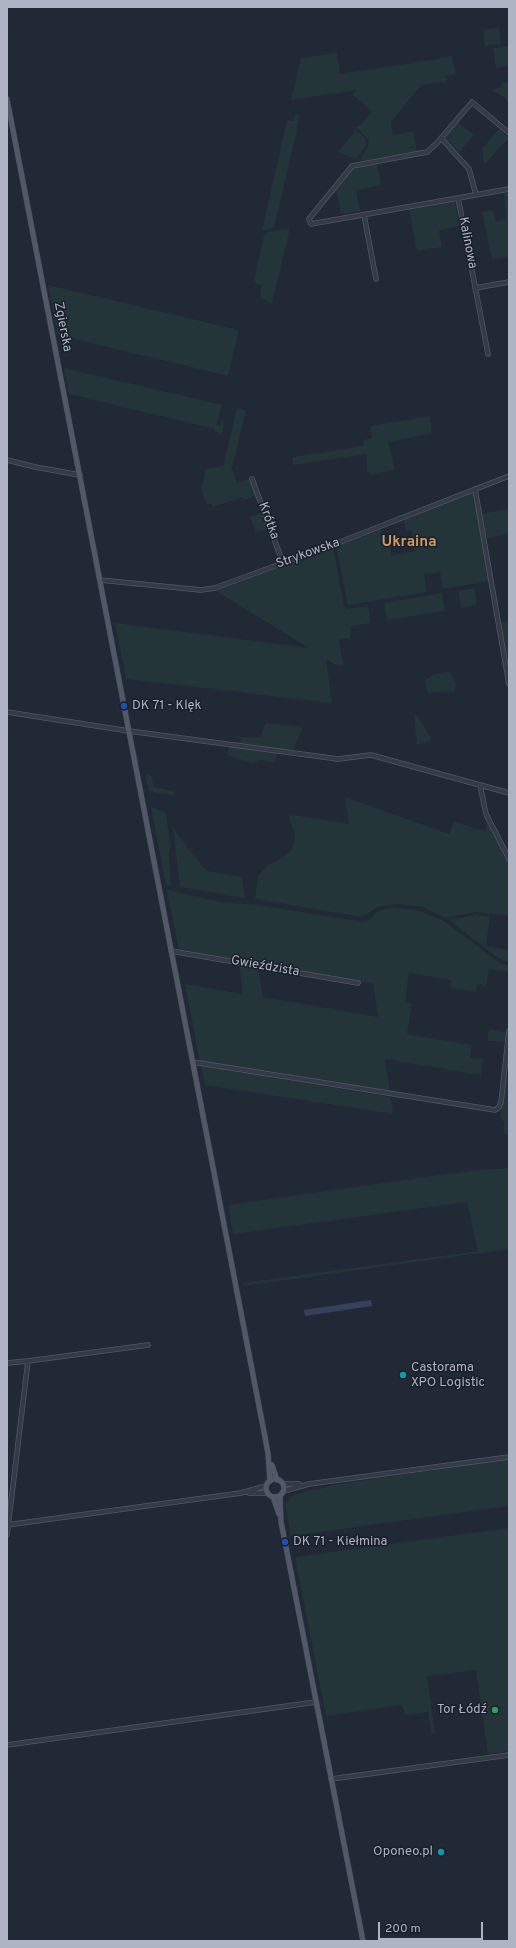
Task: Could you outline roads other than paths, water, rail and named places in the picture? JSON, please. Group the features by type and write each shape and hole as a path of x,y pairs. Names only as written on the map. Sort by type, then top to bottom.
{"main road":[{"name":"Zgierska","path":"7,99 268,1454"},
{"path":"268,1454 277,1480 283,1484 282,1522"},
{"path":"268,1454 270,1481 266,1486 267,1493 273,1497 282,1522 363,1941"},
{"path":"270,1481 277,1480"},
{"path":"273,1497 282,1494"}],"street":[{"path":"509,132 472,102 427,152 352,166 309,219 310,224 509,189"},
{"path":"441,138 469,169 476,195"},
{"name":"Kalinowa","path":"458,198 488,354"},
{"path":"364,214 376,279"},
{"name":"Kalinowa","path":"475,288 509,282"},
{"path":"7,460 35,467 80,475"},
{"name":"Strykowska","path":"100,580 206,590 220,587 509,476"},
{"name":"Krótka","path":"252,479 283,563"},
{"path":"475,489 509,684"},
{"path":"7,712 129,731 338,759 371,755 509,793"},
{"path":"480,785 486,814 509,859"},
{"name":"Gwieździsta","path":"171,951 358,983"},
{"path":"193,1062 495,1110 499,1107 501,1102 509,1031"},
{"path":"7,1363 148,1345"},
{"path":"7,1535 28,1361"},
{"path":"283,1484 309,1484 509,1457"},
{"path":"282,1494 309,1484"},
{"path":"241,1493 266,1486"},
{"path":"8,1525 241,1493 267,1493"},
{"path":"7,1745 316,1702"},
{"path":"331,1779 509,1755"}],"water":[{"path":"371,1300 372,1306 305,1316 304,1310"}],"place":[{"name":"DK 71 - Klęk","path":"124,706"},
{"name":"Castorama XPO Logistic","path":"403,1375"},
{"name":"DK 71 - Kiełmina","path":"285,1542"},
{"name":"Tor Łódź","path":"495,1710"},
{"name":"Oponeo.pl","path":"441,1852"}],"district":[{"name":"Ukraina","path":"409,543"}]}
